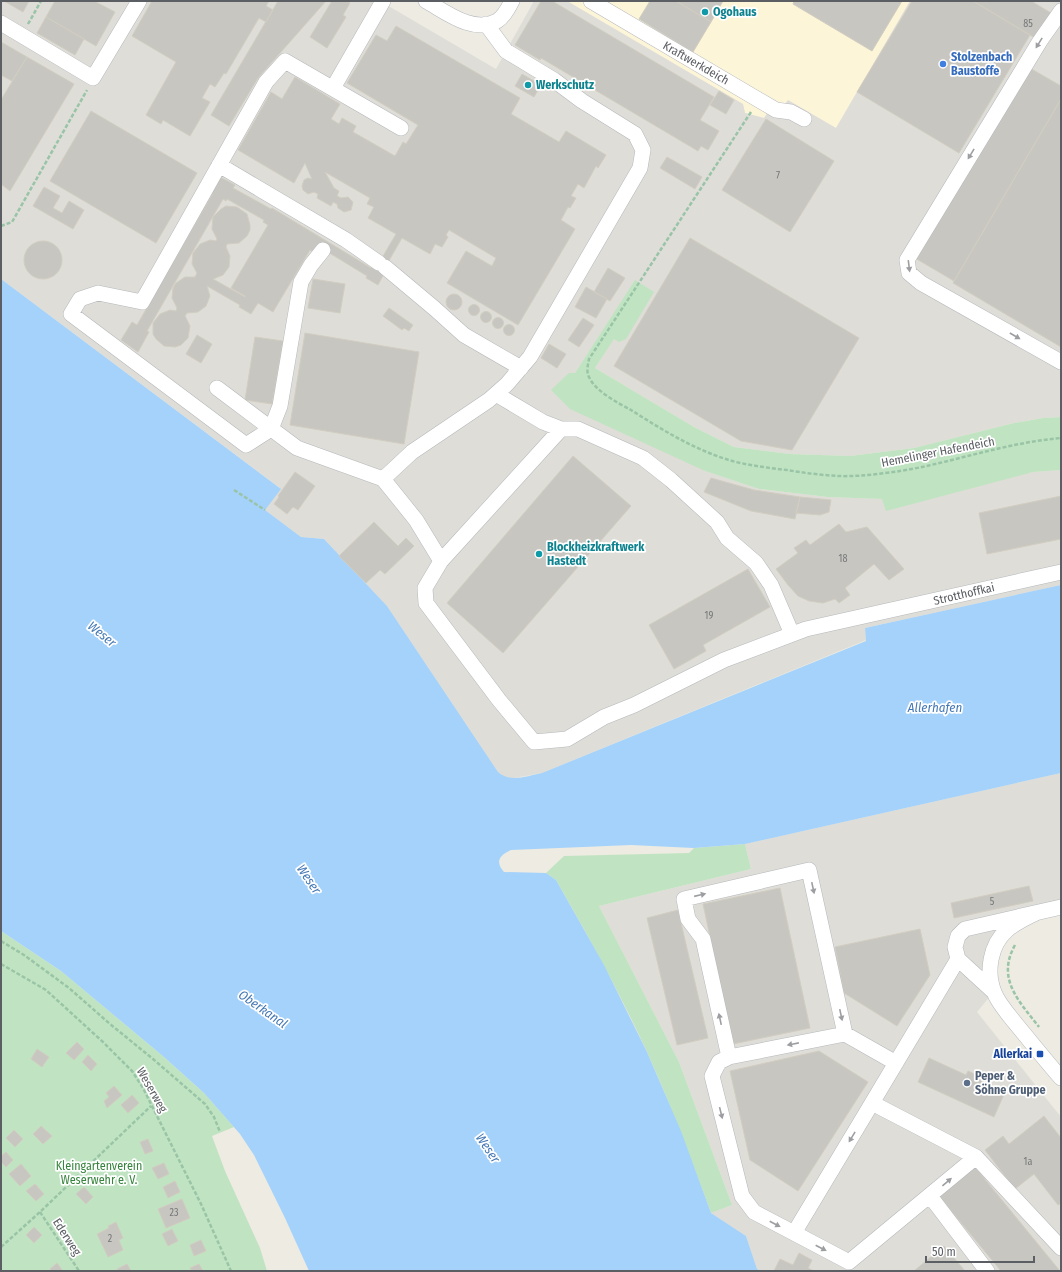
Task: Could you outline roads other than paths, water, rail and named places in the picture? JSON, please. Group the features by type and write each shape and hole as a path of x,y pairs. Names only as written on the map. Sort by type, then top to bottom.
{"street":[{"path":"1,23 93,78 139,1"},
{"path":"332,88 383,1"},
{"path":"426,1 459,20 474,25 486,24 498,20 507,10 512,1"},
{"name":"Kraftwerkdeich","path":"591,1 776,110 790,112 804,120"},
{"path":"1061,11 1040,41 907,260 909,273 921,283 1061,362"},
{"path":"383,478 412,452 489,400 507,384 521,368 530,357 640,168 643,150 635,134 582,101 554,80 506,51 486,24"},
{"path":"329,243 311,265 301,282 280,406 271,429 246,445 71,314 80,299 98,293 142,302 266,82 285,61 401,128"},
{"path":"219,165 329,243 367,253 434,308 464,335 521,368"},
{"path":"217,388 297,448 383,478 416,520 441,561 561,429"},
{"path":"496,394 543,422 561,429 578,429 643,458 671,480 717,522 727,538 756,563 771,585 792,634"},
{"name":"Strotthoffkai","path":"441,561 425,588 426,603 499,700 534,742 567,739 604,717 634,705 724,660 806,629 866,617 1061,572"},
{"path":"729,1057 703,940 688,919 684,899 809,870 845,1034"},
{"path":"1061,907 966,929 958,936 955,947 958,959 994,992 1009,1015 1061,1078"},
{"path":"994,992 989,974 991,957 997,943 1006,931 1020,921 1036,913"},
{"path":"794,1234 958,959"},
{"path":"896,1063 845,1034 729,1057 719,1062 712,1076 742,1196 754,1212 849,1262 976,1157"},
{"path":"872,1103 976,1157 1061,1248"},
{"path":"930,1196 987,1271"}],"water":[{"path":"1,279 281,489 265,510 301,537 324,539 387,606 498,772 508,777 519,778 542,773 866,641 865,628 1061,585 1061,773 745,844 694,848 631,845 511,850 504,854 500,859 499,862 504,872 546,873 556,880 604,965 647,1052 681,1131 711,1213 746,1236 757,1269 761,1271 309,1271 254,1155 240,1134 204,1093 164,1057 61,971 1,931"}],"place":[{"name":"Ogohaus","path":"705,12"},
{"name":"Stolzenbach Baustoffe","path":"943,64"},
{"name":"Werkschutz","path":"528,85"},
{"name":"Blockheizkraftwerk Hastedt","path":"539,554"},
{"name":"Allerkai","path":"1040,1054"},
{"name":"Peper & Söhne Gruppe","path":"967,1083"}],"water label":[{"name":"Weser","path":"102,634"},
{"name":"Allerhafen","path":"935,707"},
{"name":"Weser","path":"309,879"},
{"name":"Oberkanal","path":"263,1009"},
{"name":"Weser","path":"488,1148"}],"park label":[{"name":"Kleingartenverein Weserwehr e. V.","path":"99,1173"}]}
